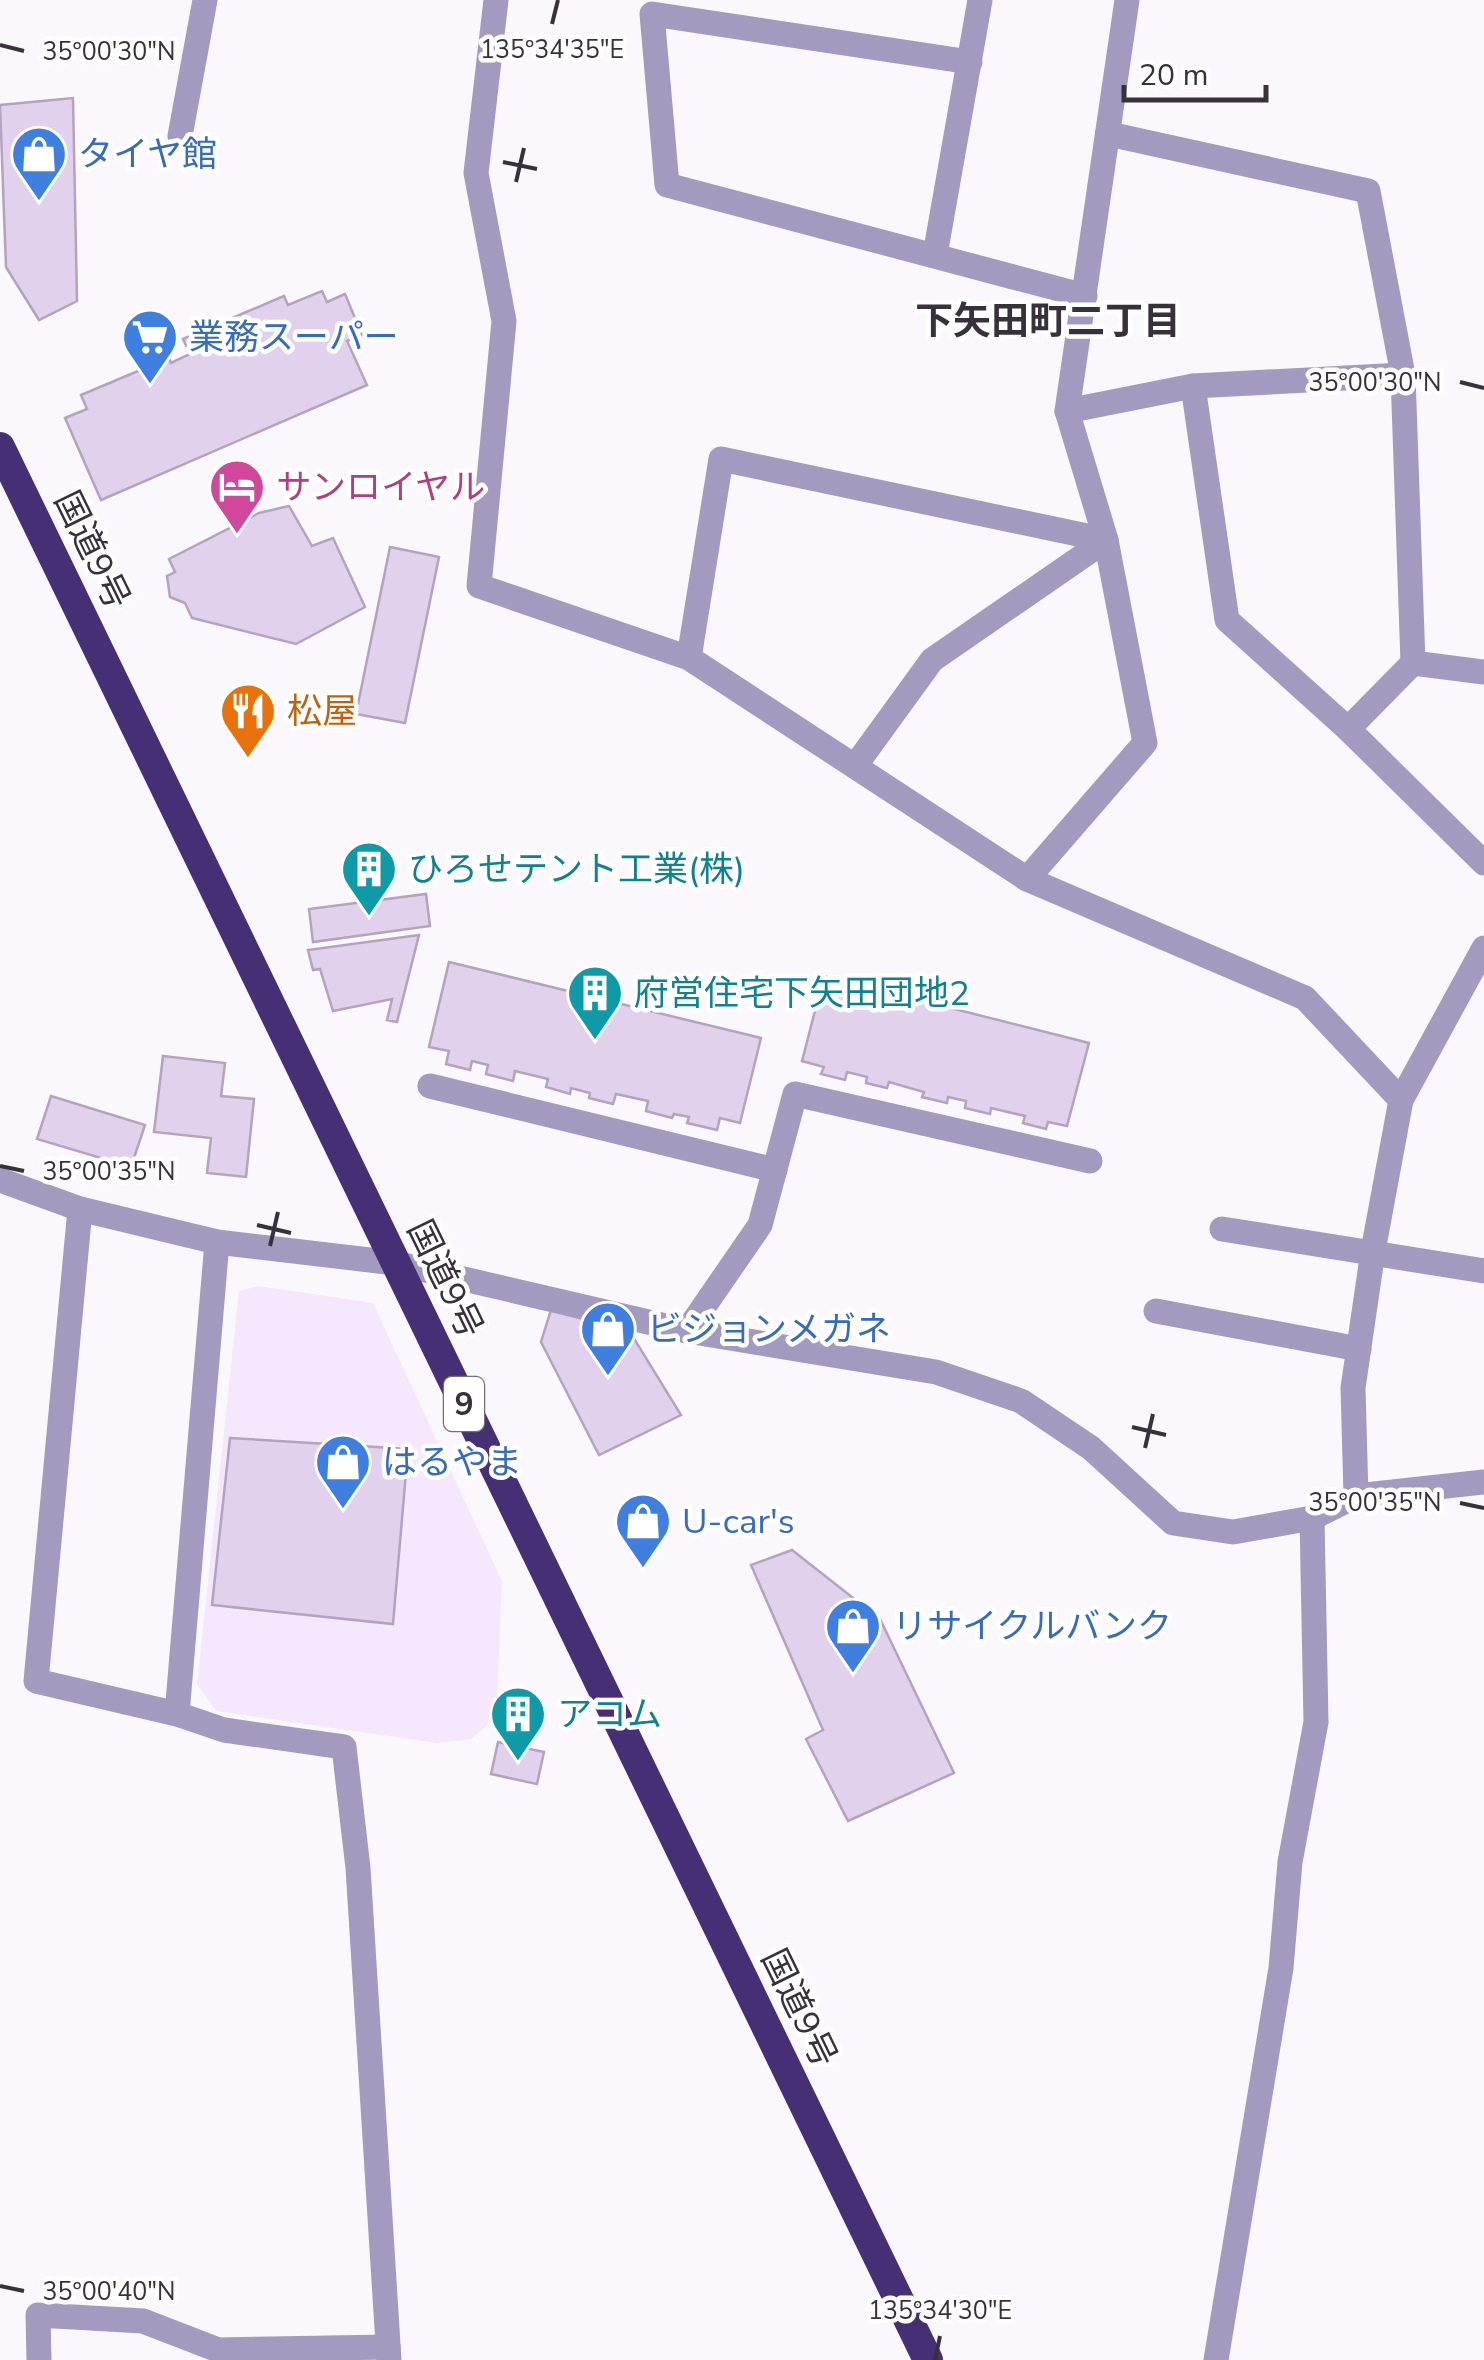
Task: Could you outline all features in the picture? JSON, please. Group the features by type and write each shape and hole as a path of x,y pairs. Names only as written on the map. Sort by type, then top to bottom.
{"highway":[{"name":"国道9号","path":"0,447 928,2360"}],"street":[{"path":"180,136 205,0"},
{"path":"496,0 476,173 504,320 479,586 689,658 1027,879 1305,998 1401,1100"},
{"path":"935,255 980,0"},
{"path":"1027,879 1145,742 1106,540 1067,411 1127,0"},
{"path":"970,62 652,14 667,186 1084,296"},
{"path":"1109,134 1368,191 1403,376 1412,663 1348,729"},
{"path":"1067,411 1192,386 1403,376"},
{"path":"1192,386 1227,620 1348,729 1484,863"},
{"path":"689,658 721,459 1106,540"},
{"path":"855,766 932,660 1106,540"},
{"path":"1412,663 1484,672"},
{"path":"1356,1496 1353,1388 1401,1100 1480,967"},
{"path":"430,1086 775,1170"},
{"path":"687,1331 760,1225 796,1094 1090,1160"},
{"path":"0,1180 80,1209 217,1242 396,1263 687,1331 936,1372 1020,1401 1091,1448 1173,1522 1232,1532 1312,1518 1356,1496 1484,1482"},
{"path":"39,2360 38,2316 143,2321 218,2350 388,2354 358,1868 344,1747 224,1730 177,1714 36,1681 80,1209"},
{"path":"1222,1229 1484,1271"},
{"path":"177,1714 217,1242"},
{"path":"1156,1310 1359,1348"},
{"path":"1216,2360 1281,1968 1290,1862 1316,1722 1312,1518"}],"shaded area":[{"name":"はるやま","path":"258,1286 373,1303 502,1581 497,1695 487,1725 471,1739 437,1743 216,1711 197,1684 239,1291"}],"building":[{"name":"タイヤ館","path":"73,98 77,301 39,320 6,267 0,105"},
{"path":"322,291 327,302 345,294 362,335 347,341 367,385 101,500 65,418 87,409 81,395 169,358 171,363 190,354 183,339 284,296 288,305"},
{"path":"289,506 312,546 333,538 365,607 296,644 192,618 185,603 170,597 167,576 175,572 169,559 259,513"},
{"path":"390,547 439,557 405,723 356,714"},
{"name":"ひろせテント工業(株)","path":"426,894 430,926 313,942 309,909"},
{"path":"419,935 397,1022 387,1020 392,999 333,1011 320,969 313,970 308,950"},
{"name":"府営住宅下矢田団地2","path":"449,962 761,1038 740,1123 720,1118 717,1130 687,1123 689,1117 674,1114 672,1118 646,1111 648,1101 616,1094 613,1104 571,1088 570,1094 546,1087 548,1079 515,1071 513,1081 486,1074 488,1065 472,1061 470,1070 446,1064 449,1051 429,1047"},
{"path":"824,976 1089,1043 1067,1126 1048,1122 1046,1129 1023,1123 1025,1116 991,1108 990,1114 965,1108 966,1101 948,1097 947,1103 922,1097 924,1092 889,1082 887,1088 866,1083 867,1077 847,1072 845,1080 821,1074 824,1067 802,1061"},
{"path":"163,1056 225,1063 221,1096 254,1099 246,1177 207,1173 211,1138 154,1132"},
{"path":"51,1096 145,1125 131,1167 37,1139"},
{"path":"551,1310 630,1332 681,1415 599,1455 541,1342"},
{"path":"230,1438 408,1449 393,1624 212,1605"},
{"name":"リサイクルバンク","path":"792,1550 880,1619 954,1773 848,1821 806,1739 823,1730 751,1565"},
{"name":"アコム","path":"498,1742 544,1752 537,1784 491,1774"}],"place":[{"name":"タイヤ館","path":"39,203"},
{"name":"業務スーパー","path":"150,386"},
{"name":"サンロイヤル","path":"237,536"},
{"name":"松屋","path":"248,760"},
{"name":"ひろせテント工業(株)","path":"369,918"},
{"name":"府営住宅下矢田団地2","path":"595,1042"},
{"name":"ビジョンメガネ","path":"608,1378"},
{"name":"はるやま","path":"343,1511"},
{"name":"U-car's","path":"643,1570"},
{"name":"リサイクルバンク","path":"853,1675"},
{"name":"アコム","path":"518,1763"}],"district":[{"name":"下矢田町二丁目","path":"1048,321"}]}
